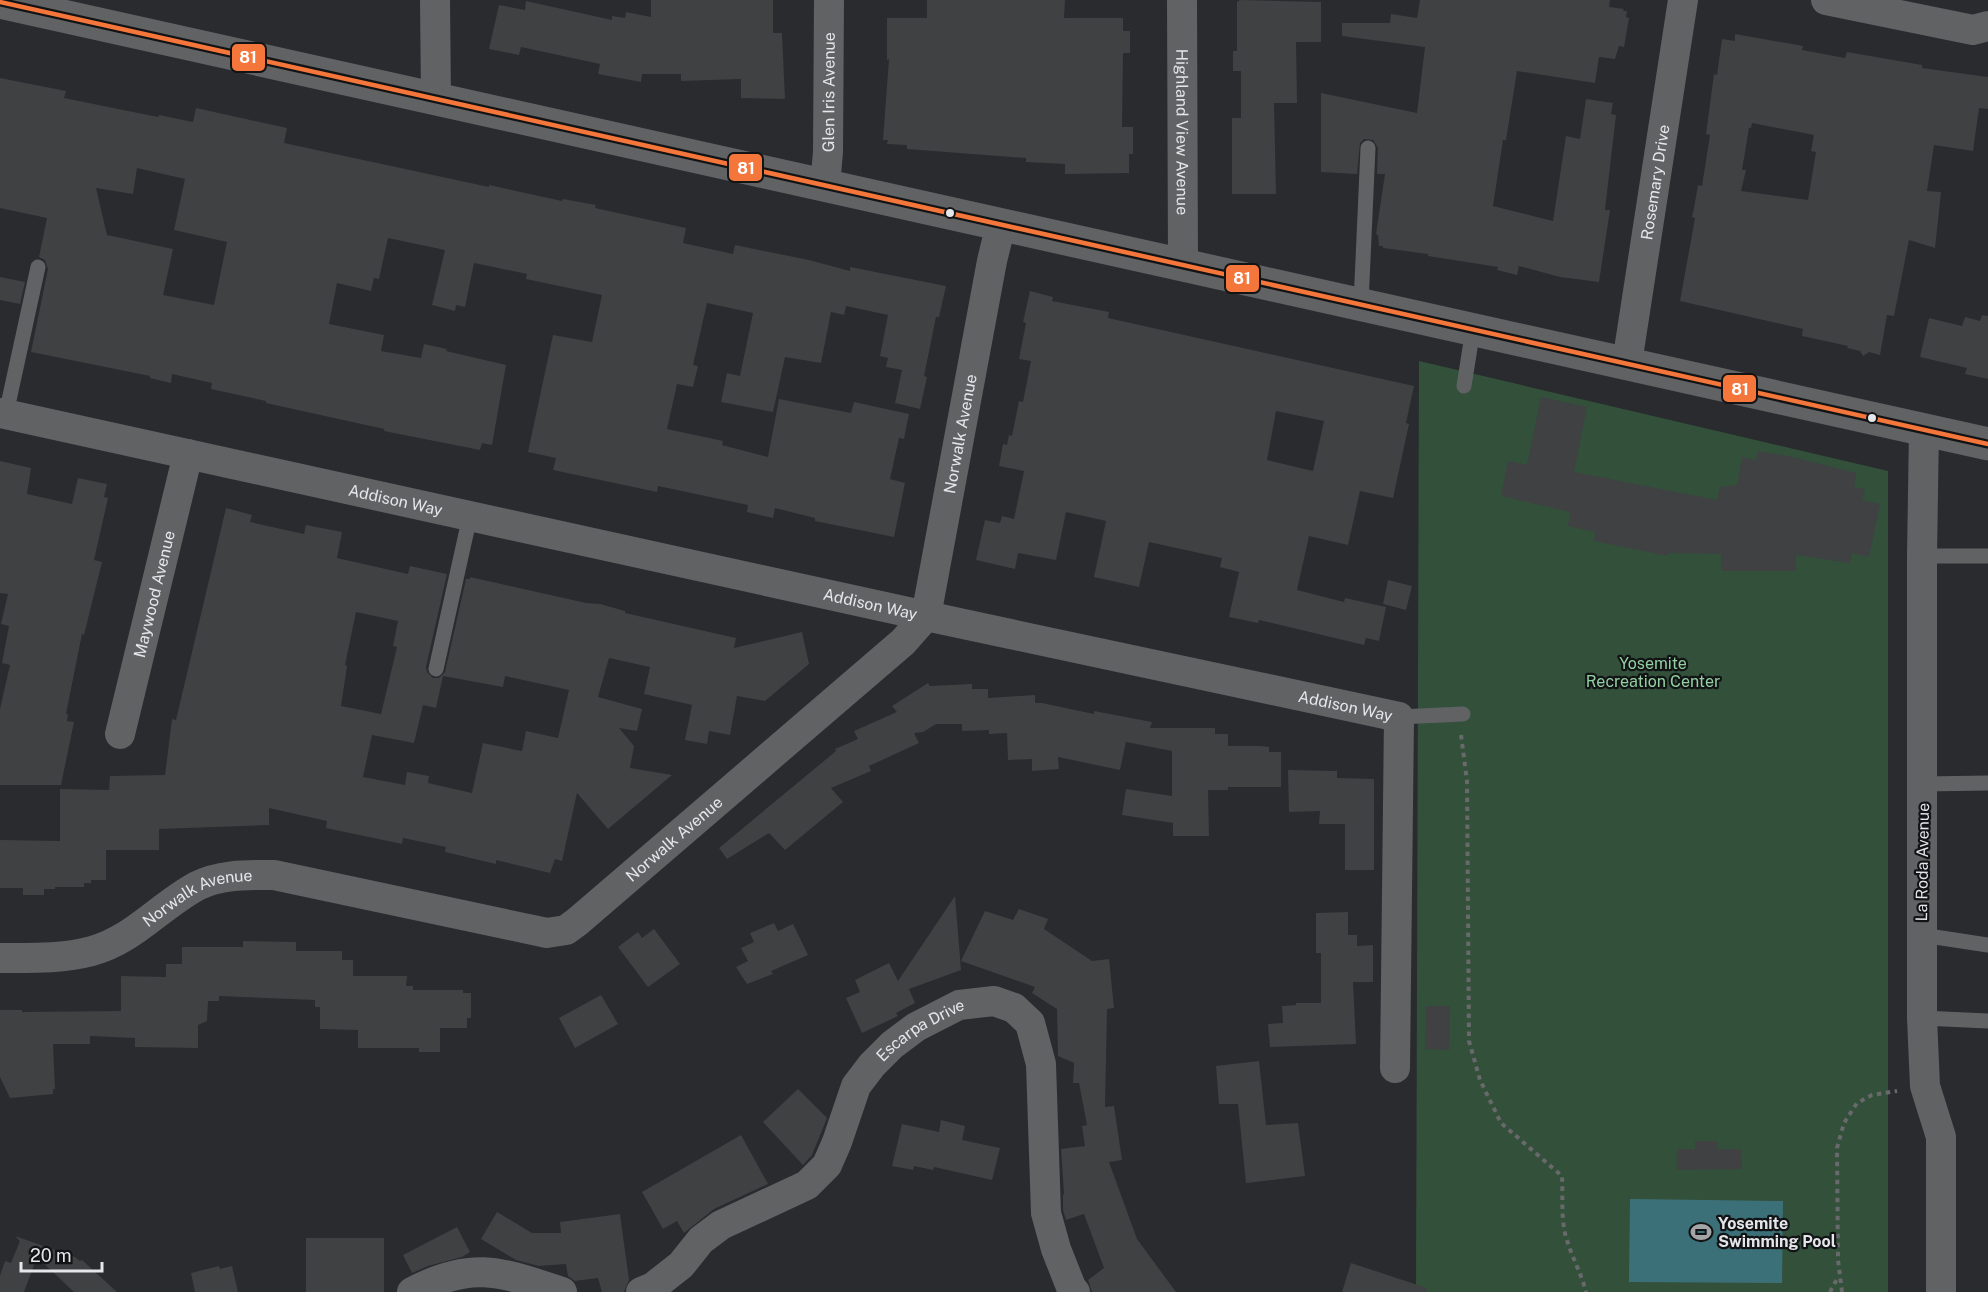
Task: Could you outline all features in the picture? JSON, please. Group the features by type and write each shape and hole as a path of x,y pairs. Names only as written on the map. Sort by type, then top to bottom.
{"street":[{"path":"435,0 436,99"},
{"name":"Glen Iris Avenue","path":"825,185 828,152 830,0"},
{"name":"Highland View Avenue","path":"1182,0 1183,264"},
{"name":"Rosemary Drive","path":"1627,363 1683,0"},
{"path":"1826,0 1972,30 1988,26"},
{"path":"0,2 1988,444"},
{"name":"Norwalk Avenue","path":"0,958 50,958 92,951 132,933 170,903 199,885 236,875 274,875 547,933 566,930 903,642 926,616 992,261 1001,224"},
{"name":"Addison Way","path":"3,414 1399,717 1395,1068"},
{"name":"La Roda Avenue","path":"1924,429 1922,1018 1924,1086 1941,1137 1941,1292"},
{"name":"Maywood Avenue","path":"120,734 188,454"},
{"name":"Escarpa Drive","path":"641,1292 653,1287 681,1265 701,1240 721,1225 807,1185 827,1165 856,1086 872,1065 892,1045 916,1028 959,1005 994,1001 1014,1008 1030,1023 1041,1064 1046,1213 1056,1249 1075,1292"},
{"path":"412,1292 459,1273 492,1271 562,1292"}],"lane":[{"path":"1361,304 1368,148"},
{"path":"3,414 38,267"},
{"path":"1464,386 1473,329"},
{"path":"436,669 470,516"},
{"path":"1922,556 1988,556"},
{"path":"1399,717 1463,714"},
{"path":"1923,784 1988,783"},
{"path":"1922,935 1988,945"},
{"path":"1922,1018 1988,1021"}],"path":[{"path":"1463,714 1461,739 1467,782 1469,1041 1480,1080 1501,1123 1562,1176 1564,1230 1586,1292"},
{"path":"1842,1292 1839,1276 1837,1148 1844,1123 1857,1103 1872,1095 1924,1086"},
{"path":"1830,1292 1839,1276"}],"green space":[{"name":"Yosemite Recreation Center","path":"1419,361 1888,471 1888,1292 1416,1292"}],"water":[{"path":"1630,1199 1783,1201 1782,1283 1629,1282"}],"building":[{"path":"651,0 773,0 773,33 782,33 785,99 741,98 741,79 681,81 681,74 642,74 641,82 598,74 600,64 521,47 519,55 489,49 499,5 525,10 526,1 612,20 612,16 625,18 626,12 651,17"},
{"path":"927,0 1065,0 1064,18 1123,18 1123,31 1130,31 1130,53 1123,53 1122,127 1133,127 1133,154 1129,154 1129,173 1065,174 1065,164 1026,162 1026,158 907,149 907,145 887,144 888,140 883,140 889,59 887,60 887,18 927,18"},
{"path":"1240,0 1321,2 1321,42 1296,42 1297,103 1274,103 1276,194 1232,194 1232,118 1241,118 1241,71 1233,71 1233,51 1237,51 1237,2"},
{"path":"1420,0 1610,0 1609,7 1627,11 1626,17 1629,18 1624,47 1619,46 1615,59 1599,57 1595,83 1517,71 1493,206 1553,221 1566,136 1580,139 1586,99 1613,103 1611,114 1616,115 1605,210 1610,210 1599,282 1560,277 1519,266 1517,275 1497,270 1498,267 1379,246 1376,234 1385,174 1377,174 1378,148 1373,140 1364,139 1360,143 1357,174 1321,172 1321,93 1417,113 1425,47 1342,36 1342,23 1390,23 1391,14 1417,18"},
{"path":"1735,34 1803,46 1802,50 1845,58 1847,52 1922,65 1922,68 1988,77 1988,109 1979,108 1973,151 1934,145 1927,191 1941,192 1935,248 1909,240 1894,316 1887,315 1880,355 1869,352 1863,356 1860,351 1847,348 1848,346 1802,336 1803,329 1680,301 1695,218 1692,217 1698,185 1702,186 1710,135 1706,134 1714,74 1717,75 1722,39 1735,41","holes":["1752,123 1814,135 1811,151 1816,152 1808,200 1741,191 1746,170 1742,170 1749,128"]},
{"path":"0,78 66,91 64,98 158,117 159,115 193,122 196,108 287,128 284,143 489,187 489,185 562,201 563,199 596,205 595,208 686,228 683,243 733,254 735,245 850,271 850,267 946,286 939,317 936,317 920,409 895,403 902,370 886,367 888,358 880,356 888,315 846,306 844,315 831,312 821,363 785,357 773,412 721,402 727,373 740,376 753,313 707,303 693,365 698,366 693,387 677,384 667,429 723,441 722,445 768,457 779,399 851,413 854,402 909,414 904,439 899,438 890,479 905,483 894,537 815,521 815,518 775,508 773,518 747,512 748,505 658,486 657,492 553,470 556,458 528,452 553,335 592,342 602,295 526,279 527,274 474,263 465,307 456,305 455,311 432,305 445,250 388,238 379,279 374,278 371,291 337,283 329,324 384,335 381,351 421,358 424,344 506,365 492,445 482,443 480,450 384,431 384,429 266,403 266,401 211,389 212,383 172,374 171,383 150,378 150,376 31,352 48,269 45,260 39,257 47,218 0,208","holes":["137,168 185,179 174,230 227,242 214,305 163,295 173,249 107,235 96,188 133,194"]},
{"path":"0,277 25,282 20,304 0,300"},
{"path":"1030,291 1053,297 1052,301 1109,312 1108,318 1414,386 1406,423 1409,424 1393,498 1360,491 1348,545 1309,536 1297,590 1344,602 1345,598 1386,607 1379,641 1366,638 1364,645 1259,620 1258,623 1229,617 1239,572 1220,567 1222,558 1149,542 1139,587 1094,577 1106,521 1066,512 1056,560 1018,553 1015,569 976,560 985,520 1000,523 1002,516 1014,519 1024,471 999,466 1003,444 1007,445 1009,435 1012,436 1019,401 1023,402 1031,361 1019,359 1026,323 1023,322","holes":["1276,411 1324,421 1313,471 1267,460"]},
{"path":"1982,315 1988,316 1988,379 1965,374 1967,368 1920,357 1929,318 1962,326 1965,317 1980,321"},
{"path":"1541,397 1587,407 1574,472 1717,500 1720,487 1737,485 1742,457 1756,460 1758,451 1856,473 1854,487 1865,489 1862,500 1880,504 1869,557 1852,553 1850,563 1796,555 1796,571 1721,571 1721,554 1669,553 1668,556 1594,541 1595,532 1568,526 1570,512 1501,496 1508,461 1527,465"},
{"path":"0,461 31,468 27,494 72,504 78,478 107,484 104,497 108,498 94,560 102,562 84,635 82,634 66,714 68,714 67,721 74,722 61,785 0,785 0,709 10,665 2,663 9,626 1,624 8,594 0,593"},
{"path":"226,508 252,515 250,522 304,534 306,525 342,532 337,558 408,574 410,566 447,574 426,667 427,672 433,678 439,678 445,672 466,579 470,577 586,603 600,604 625,611 625,613 736,638 734,648 802,632 809,664 765,701 737,696 730,735 709,731 707,744 685,740 692,705 644,694 650,667 609,658 598,697 642,709 637,731 619,728 634,746 630,768 672,775 608,829 577,793 562,861 555,859 550,873 496,860 496,864 445,852 446,847 403,838 402,844 326,828 327,821 269,808 269,825 159,829 159,850 106,850 106,880 91,880 91,883 84,883 84,887 44,889 44,895 23,895 23,888 0,888 0,840 60,841 60,789 109,790 110,776 165,775 172,719 176,720","holes":["356,612 398,621 393,646 397,647 381,714 341,706 347,666 345,665","443,676 503,687 505,676 569,690 558,738 526,731 522,751 483,743 472,793 428,783 429,776 407,772 405,785 363,777 372,735 414,743 423,705 436,708"]},
{"path":"1388,580 1412,586 1406,610 1383,604"},
{"path":"928,683 930,686 972,684 972,689 988,689 988,698 1035,695 1035,703 1152,722 1150,728 1215,728 1215,734 1228,734 1228,746 1261,746 1269,747 1269,752 1281,752 1281,787 1228,787 1228,790 1208,790 1209,836 1173,836 1173,823 1122,815 1126,789 1172,796 1172,751 1126,742 1120,770 1058,757 1059,769 1032,771 1032,759 1008,760 1007,733 989,734 989,730 962,731 962,724 936,724 923,732 914,733 919,743 869,766 871,771 831,788 843,802 785,850 769,833 727,859 719,848 836,751 835,749 858,739 854,731 897,712 892,706"},
{"path":"1288,770 1337,771 1337,778 1374,779 1374,870 1345,870 1345,824 1319,824 1320,811 1289,812"},
{"path":"955,896 961,970 909,989 915,1003 896,1013 898,1016 862,1033 846,998 860,992 855,980 889,963 898,981"},
{"path":"1019,909 1048,919 1044,929 1092,961 1109,959 1114,1008 1107,1009 1105,1107 1114,1106 1122,1160 1109,1162 1137,1239 1176,1292 1092,1292 1088,1280 1104,1268 1084,1214 1066,1220 1063,1210 1061,1149 1085,1146 1082,1126 1087,1125 1079,1083 1073,1083 1074,1063 1058,1056 1057,1009 1032,993 1035,987 961,961 985,911 1013,920"},
{"path":"1348,912 1348,935 1357,935 1357,946 1373,945 1373,982 1353,982 1356,1044 1270,1047 1268,1024 1283,1023 1282,1006 1296,1005 1296,1003 1321,1003 1321,953 1316,953 1316,913"},
{"path":"774,923 778,931 793,924 808,955 771,971 773,974 747,984 736,967 748,961 741,948 754,942 750,933"},
{"path":"654,929 680,964 648,987 618,947 638,932 642,938"},
{"path":"243,941 296,942 296,951 342,951 342,960 353,960 353,976 407,976 406,986 413,986 413,990 463,990 463,993 471,993 471,1018 467,1018 467,1028 440,1028 440,1052 419,1052 419,1048 358,1048 358,1030 320,1029 320,1007 315,1007 315,1000 219,996 219,1001 208,1001 207,1021 198,1025 198,1048 135,1047 135,1038 90,1036 90,1044 53,1044 55,1089 53,1089 53,1094 10,1098 0,1077 0,1010 22,1010 22,1012 121,1011 121,976 166,977 166,964 182,964 182,947 243,947"},
{"path":"601,995 618,1024 575,1048 559,1018"},
{"path":"1426,1006 1450,1006 1449,1050 1425,1049"},
{"path":"1259,1061 1266,1125 1298,1123 1305,1176 1246,1183 1238,1104 1219,1104 1216,1066"},
{"path":"798,1089 827,1118 812,1155 803,1165 763,1122"},
{"path":"941,1120 965,1126 962,1140 1000,1148 992,1180 934,1167 933,1170 914,1166 913,1170 892,1166 902,1124 939,1132"},
{"path":"741,1135 768,1184 714,1209 684,1233 677,1221 663,1229 642,1192"},
{"path":"1695,1141 1717,1141 1717,1149 1741,1149 1742,1169 1677,1170 1677,1149 1695,1149"},
{"path":"497,1212 532,1233 561,1233 560,1222 620,1214 629,1280 624,1292 602,1292 598,1278 575,1281 568,1276 566,1264 539,1266 516,1260 481,1239"},
{"path":"457,1227 470,1252 462,1257 412,1273 403,1255"},
{"path":"15,1236 82,1260 117,1292 74,1292 37,1257 24,1292 0,1292 0,1276 5,1261 11,1263 20,1241"},
{"path":"306,1238 384,1238 384,1292 306,1292"},
{"path":"1351,1263 1427,1288 1426,1292 1342,1292"},
{"path":"219,1266 220,1269 232,1266 238,1292 195,1292 191,1273"}],"transit line":[{"name":"81","path":"0,2 1988,444"}],"place":[{"name":"Yosemite Swimming Pool","path":"1701,1232"}]}
